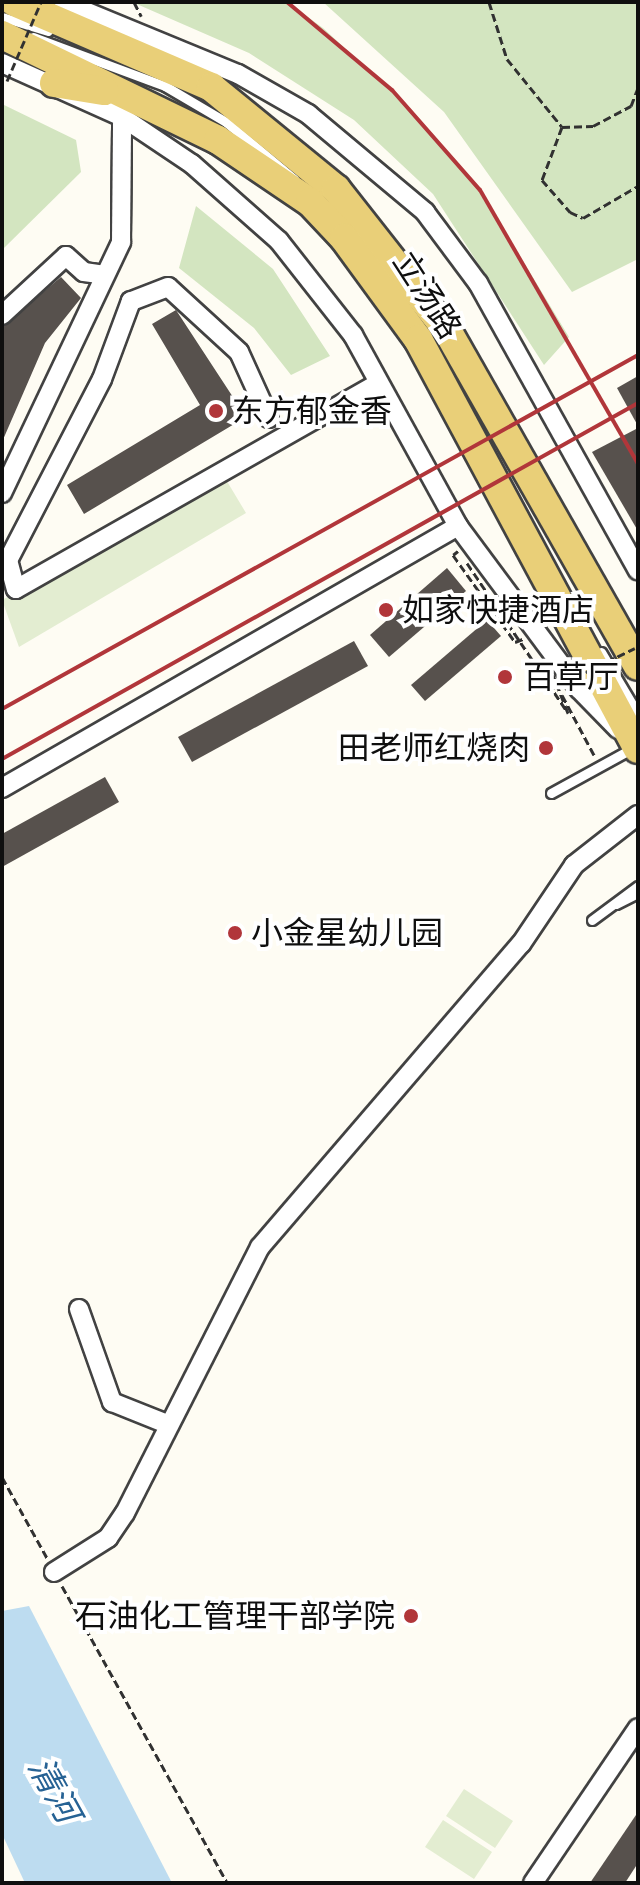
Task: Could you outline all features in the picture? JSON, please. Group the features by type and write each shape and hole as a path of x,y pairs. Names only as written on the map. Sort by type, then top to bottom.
{"main road":[{"name":"立汤路","path":"14,2 211,87 336,189 447,330 636,657"},
{"path":"129,29 211,87"},
{"name":"立汤路","path":"2,32 130,107 310,202 375,274 418,339 637,751"},
{"path":"54,83 130,107"}],"street":[{"name":"立汤路","path":"63,2 238,74 308,114 425,212 492,306 638,571"},
{"path":"5,72 54,83"},
{"path":"2,493 121,242 130,107"},
{"name":"立汤路","path":"130,107 279,241 353,335 458,526 579,689 637,751"},
{"path":"2,315 66,256 84,272 105,275"},
{"path":"269,418 239,352 168,287 131,301 102,379 8,560 16,589 379,383"},
{"path":"2,788 458,526"},
{"path":"54,1572 108,1538 260,1247 521,944 574,865 638,815"},
{"path":"79,1309 112,1402 167,1424"},
{"path":"533,1883 638,1728"}],"lane":[{"path":"2,17 96,35"},
{"path":"2,32 74,48 165,86 282,165 310,202"},
{"path":"510,507 638,714"},
{"path":"551,793 637,751"},
{"path":"592,920 638,886"},
{"path":"613,905 638,893"}],"path":[{"path":"5,72 41,2"},
{"path":"489,2 507,59 562,127"},
{"path":"562,127 593,126 631,106 638,88"},
{"path":"562,127 542,180 570,212 583,218 638,186"},
{"path":"458,551 453,555 506,630 515,642 523,639 575,715 597,762"},
{"path":"467,563 568,713 553,675"},
{"path":"553,688 636,657"},
{"path":"2,1477 227,1883"}],"green space":[{"path":"132,2 287,2 323,28 412,110 480,190 569,337 544,365 433,194 354,120 249,53"},
{"path":"323,2 638,2 638,259 572,292 444,112"},
{"path":"2,104 76,140 81,172 2,250"},
{"path":"196,206 273,269 330,356 291,375 254,328 179,268"},
{"path":"225,478 246,513 19,647 2,600"},
{"path":"464,1789 513,1821 495,1848 446,1816"},
{"path":"443,1820 492,1852 474,1879 425,1847"}],"water":[{"name":"清河","path":"29,1606 172,1883 25,1883 2,1834 2,1611"}],"building":[{"path":"61,277 81,298 45,343 2,442 2,327"},
{"name":"东方郁金香","path":"176,310 246,417 84,514 67,485 200,405 152,324"},
{"path":"638,376 638,426 617,388"},
{"path":"638,428 638,531 592,452"},
{"path":"447,568 466,591 389,657 370,635"},
{"path":"487,620 501,636 425,701 411,685"},
{"path":"354,641 368,666 192,762 178,737"},
{"path":"105,777 119,802 2,867 2,834"},
{"path":"638,1812 638,1863 625,1883 590,1883"}],"railway":[{"path":"287,2 392,90 480,190 638,464"},
{"path":"2,709 638,355"},
{"path":"2,759 638,403"}],"place":[{"name":"东方郁金香","path":"216,411"},
{"name":"如家快捷酒店","path":"386,610"},
{"name":"百草厅","path":"505,677"},
{"name":"田老师红烧肉","path":"546,748"},
{"name":"小金星幼儿园","path":"235,933"},
{"name":"石油化工管理干部学院","path":"411,1616"}]}
